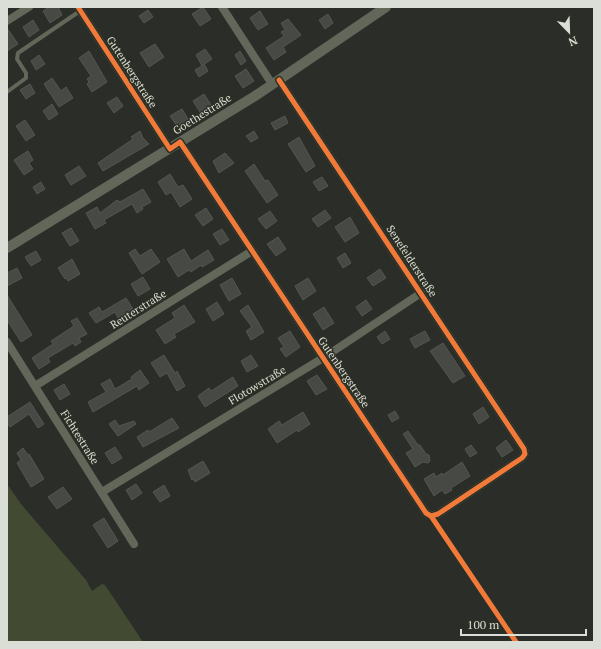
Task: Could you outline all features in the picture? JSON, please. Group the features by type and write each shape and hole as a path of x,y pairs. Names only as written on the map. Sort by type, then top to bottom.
{"street":[{"path":"7,21 29,7"},
{"name":"Senefelderstraße","path":"222,7 276,82 421,293 524,449 525,454"},
{"name":"Goethestraße","path":"7,248 170,149 276,82 380,8"},
{"name":"Gutenbergstraße","path":"79,9 170,149"},
{"name":"Gutenbergstraße","path":"180,142 426,513 431,516 438,514 522,458 525,454"},
{"name":"Reuterstraße","path":"35,386 252,251"},
{"name":"Flotowstraße","path":"102,492 323,358 421,293"},
{"name":"Fichtestraße","path":"7,342 134,544"}],"lane":[{"name":"Gutenbergstraße","path":"7,92 26,78 26,73 17,59 18,53 79,9"}],"green space":[{"path":"7,484 21,504 86,580 92,591 102,584 105,585 143,642 7,642"}],"building":[{"path":"49,7 58,7 62,15 50,23 43,11"},
{"path":"203,7 211,19 200,26 192,14"},
{"path":"148,10 153,17 144,23 139,16"},
{"path":"260,11 268,24 258,30 250,18"},
{"path":"328,14 333,23 325,29 319,20"},
{"path":"288,19 301,35 283,47 286,52 274,60 266,48 284,36 281,32 285,30 281,23"},
{"path":"33,20 39,30 29,37 23,27"},
{"path":"7,28 18,44 7,51"},
{"path":"155,44 164,57 149,67 140,53"},
{"path":"205,49 212,59 204,64 208,71 199,77 195,70 202,66 196,55"},
{"path":"89,51 107,82 92,92 87,84 89,82 87,79 91,76 79,58"},
{"path":"240,51 246,61 241,65 235,55"},
{"path":"39,55 45,64 36,70 31,61"},
{"path":"246,69 254,81 243,88 235,76"},
{"path":"52,78 61,91 66,87 73,98 59,107 44,84"},
{"path":"30,84 35,93 26,99 20,90"},
{"path":"204,94 211,105 200,112 193,101"},
{"path":"117,97 123,106 114,113 107,103"},
{"path":"52,104 58,114 49,120 43,111"},
{"path":"182,109 188,119 177,126 170,116"},
{"path":"285,116 288,123 275,130 271,123"},
{"path":"25,120 35,135 26,141 16,126"},
{"path":"140,131 143,138 149,144 103,171 98,163 133,139 131,137"},
{"path":"254,131 258,138 251,142 246,136"},
{"path":"299,137 315,166 306,172 288,144"},
{"path":"28,151 33,160 29,163 33,169 24,175 14,160"},
{"path":"225,153 234,163 219,173 213,161"},
{"path":"254,164 265,181 268,180 278,195 267,203 245,171"},
{"path":"79,166 86,176 71,185 65,175"},
{"path":"170,174 178,187 183,185 192,199 180,207 171,192 166,195 158,182"},
{"path":"322,177 328,186 319,191 313,182"},
{"path":"41,182 45,189 37,194 33,187"},
{"path":"143,189 151,202 142,207 143,209 137,213 132,204 104,220 106,223 95,229 86,213 97,207 100,213 117,200 120,202"},
{"path":"206,208 213,219 203,226 195,215"},
{"path":"325,210 331,218 318,227 312,219"},
{"path":"270,211 277,221 266,229 258,219"},
{"path":"350,217 359,233 345,242 335,227"},
{"path":"71,228 79,241 70,246 62,233"},
{"path":"222,229 229,240 220,245 213,234"},
{"path":"278,237 286,249 276,256 267,244"},
{"path":"135,249 140,256 151,249 160,262 142,274 129,253"},
{"path":"184,249 191,261 208,250 214,260 202,267 201,265 191,272 189,270 178,277 167,259"},
{"path":"36,251 41,260 31,266 25,257"},
{"path":"345,253 351,263 343,268 337,258"},
{"path":"72,259 80,274 68,281 58,268"},
{"path":"17,268 22,278 7,286 7,273"},
{"path":"380,269 386,278 373,286 367,278"},
{"path":"143,277 150,289 138,296 131,284"},
{"path":"232,278 241,294 229,301 220,285"},
{"path":"308,278 316,291 303,300 295,286"},
{"path":"7,295 32,335 21,342 7,320"},
{"path":"126,298 133,309 118,318 115,312 96,323 89,313 99,307 102,312"},
{"path":"366,300 372,309 362,316 356,307"},
{"path":"217,302 224,314 213,321 206,309"},
{"path":"184,305 195,322 174,334 176,337 165,344 156,330 175,318 172,313"},
{"path":"248,305 264,332 251,340 246,331 252,327 240,311"},
{"path":"324,307 334,323 323,330 313,314"},
{"path":"77,318 87,334 79,338 81,342 75,346 73,343 48,358 50,362 39,369 32,358 53,344 51,341 74,326 71,321"},
{"path":"290,331 300,347 286,357 280,349 284,347 278,338"},
{"path":"385,331 390,339 382,344 377,337"},
{"path":"425,331 430,340 415,348 410,339"},
{"path":"443,343 465,376 453,383 430,351"},
{"path":"164,355 175,373 177,371 185,386 177,391 167,373 160,377 151,363"},
{"path":"251,355 258,366 247,372 241,361"},
{"path":"140,370 149,383 139,390 137,386 93,412 88,402 106,392 101,384 110,379 115,389 132,379 131,377"},
{"path":"317,375 327,389 316,395 307,381"},
{"path":"233,377 238,386 205,407 198,396 209,388 211,391"},
{"path":"64,384 70,394 60,400 54,390"},
{"path":"30,402 44,424 38,428 29,414 10,427 7,423 7,417"},
{"path":"483,407 489,417 479,424 473,414"},
{"path":"395,411 399,418 392,422 388,415"},
{"path":"303,412 310,424 298,432 297,430 277,443 268,429 279,421 282,425"},
{"path":"172,418 179,428 143,447 137,437 148,430 149,432"},
{"path":"115,420 119,426 134,421 136,424 118,436 109,424"},
{"path":"408,431 418,445 420,445 426,454 429,455 430,461 428,463 423,462 415,467 406,453 413,449 403,434"},
{"path":"506,440 513,450 502,457 496,448"},
{"path":"471,445 477,453 470,457 465,449"},
{"path":"115,447 122,458 112,464 105,453"},
{"path":"23,448 28,455 29,454 44,479 31,487 17,463 21,460 17,453"},
{"path":"203,461 210,473 195,482 194,479 192,480 188,470"},
{"path":"462,462 470,476 451,488 452,490 445,494 442,490 434,496 424,479 434,473 436,477 442,473 443,475"},
{"path":"136,484 142,493 132,500 126,490"},
{"path":"164,485 170,496 160,502 153,492"},
{"path":"63,487 72,499 57,509 48,497"},
{"path":"104,518 118,541 108,548 93,525"}],"cycle path":[{"path":"78,7 170,149 180,142 426,513 431,516 438,514 522,458 525,454 524,449 279,80"},
{"path":"431,516 516,642"}]}
